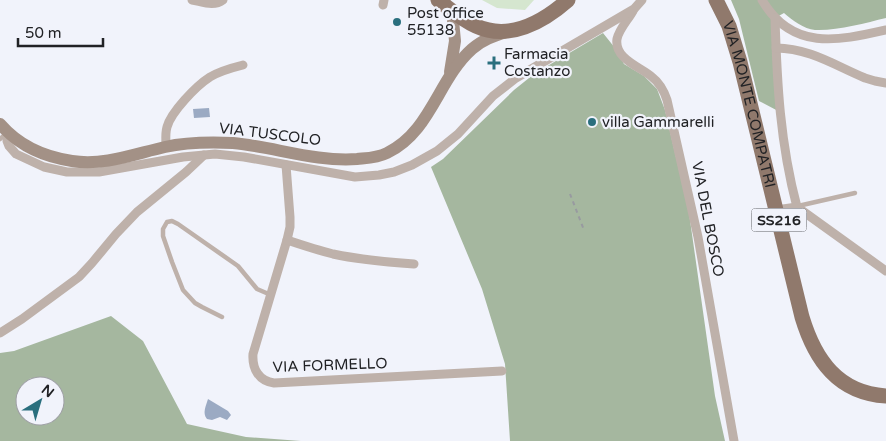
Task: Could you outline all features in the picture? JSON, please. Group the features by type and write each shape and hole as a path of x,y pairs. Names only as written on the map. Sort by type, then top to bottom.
{"main road":[{"path":"438,0 478,27 506,32 539,20 568,0"},
{"name":"VIA MONTE COMPATRI","path":"716,2 730,31 740,62 808,336 827,368 848,386 864,393 886,396"}],"street":[{"path":"192,0 216,4 224,0"},
{"path":"762,0 775,18 797,34 818,38 849,38 886,30"},
{"path":"3,132 9,146 16,154 44,166 67,172 99,172 168,160 222,154 356,177 379,176 412,165 430,156 458,134 493,96 516,78 637,5"},
{"name":"VIA DEL BOSCO","path":"637,5 624,26 617,40 617,45 630,62 653,78 663,89 668,100 698,237 734,441"},
{"path":"450,75 455,41 452,10"},
{"path":"775,18 782,136 787,170 796,206 886,271"},
{"path":"450,75 463,58 478,44 506,32"},
{"path":"776,48 801,51 875,82 886,83"},
{"path":"166,147 166,131 169,122 174,113 194,91 208,78 243,64"},
{"name":"VIA TUSCOLO","path":"3,132 40,154 52,158 80,162 125,158 166,147 198,143 234,144 310,157 351,159 375,157 395,148 414,132 432,108 450,75"},
{"path":"0,333 22,319 79,276 137,212 204,155"},
{"name":"VIA FORMELLO","path":"286,165 290,227 253,354 253,362 257,374 270,383 279,383 502,371"},
{"path":"776,210 796,206"},
{"path":"287,240 331,254 372,261 414,264"}],"lane":[{"path":"796,206 854,193"},
{"path":"222,316 202,308 183,290 163,236 163,229 167,222 172,221 178,224 231,260 244,272 257,289 271,295"}],"path":[{"path":"570,194 584,230"}],"green space":[{"path":"482,0 534,0 525,10 497,8"},
{"path":"731,0 886,0 886,18 842,28 815,30 802,26 784,13 775,18 780,112 759,101 739,19"},
{"path":"603,33 615,48 624,64 644,76 657,89 665,110 689,213 715,396 725,441 510,441 505,364 482,289 431,167 443,159 514,90 534,74"},
{"path":"111,316 143,341 187,424 246,437 301,441 0,441 0,353 14,351"}],"water":[{"path":"209,108 210,117 194,118 193,109"},
{"path":"208,399 228,411 231,415 227,420 220,417 212,420 207,419 205,407"}],"place":[{"name":"Post office 55138","path":"397,22"},
{"name":"Farmacia Costanzo","path":"494,63"},
{"name":"villa Gammarelli","path":"592,122"}]}
